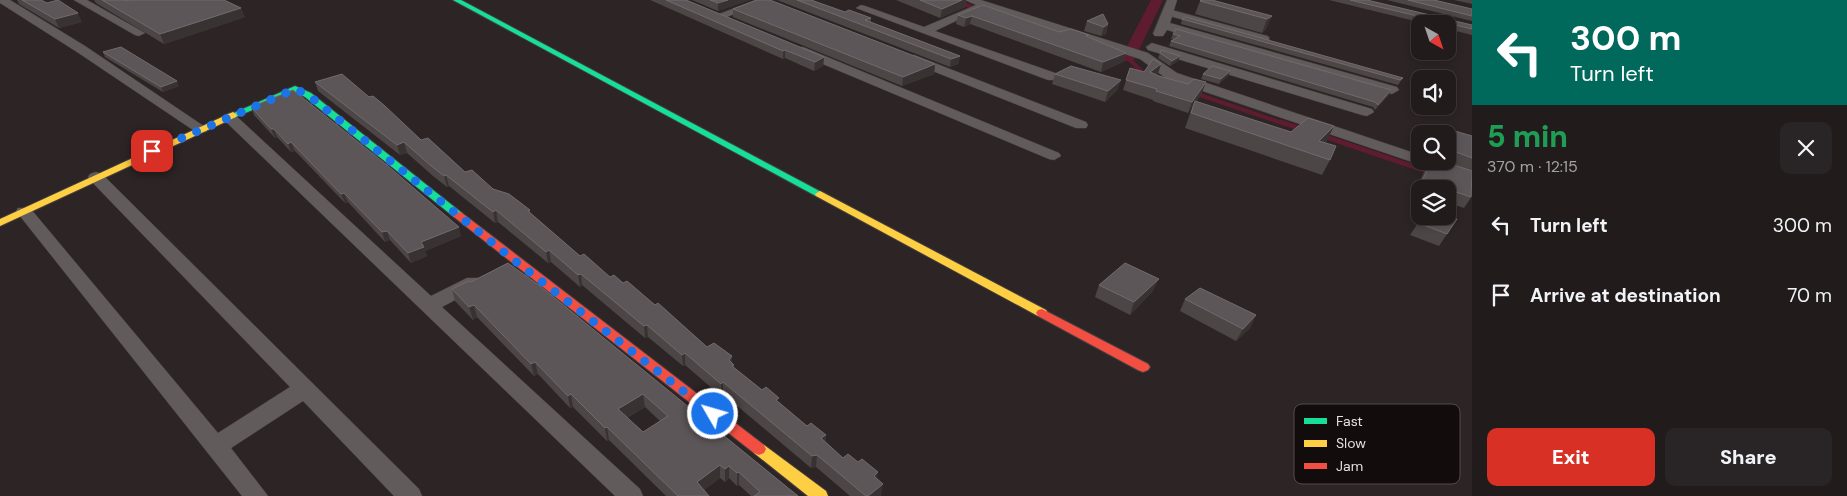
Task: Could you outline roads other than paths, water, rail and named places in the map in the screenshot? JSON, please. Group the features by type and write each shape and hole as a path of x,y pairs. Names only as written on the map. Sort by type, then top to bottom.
{"street":[{"path":"2,0 81,49 200,129"},
{"path":"79,0 139,33"},
{"path":"456,0 1143,366"},
{"path":"720,16 764,0 782,8"},
{"path":"1144,52 1166,19 1172,0"},
{"path":"926,30 978,5 1120,48 1144,52 1367,112"},
{"path":"861,8 1053,77"},
{"path":"704,10 738,24"},
{"path":"1166,19 1392,90"},
{"path":"792,47 1054,156"},
{"path":"1144,52 1172,76 1411,157"},
{"path":"900,54 1081,125"},
{"path":"0,222 200,129 295,89 308,95 514,260 820,496"},
{"path":"229,117 630,496"},
{"path":"96,177 410,496"},
{"path":"24,211 256,496"},
{"path":"430,306 514,260"},
{"path":"215,447 304,389"}],"lane":[{"path":"1166,19 1266,39"}],"waterway":[{"path":"952,0 978,9"},
{"path":"1128,58 1157,0"},
{"path":"1118,55 1128,58 1144,74"},
{"path":"1194,93 1285,124"},
{"path":"1281,122 1304,130"},
{"path":"1323,136 1432,173"}]}
